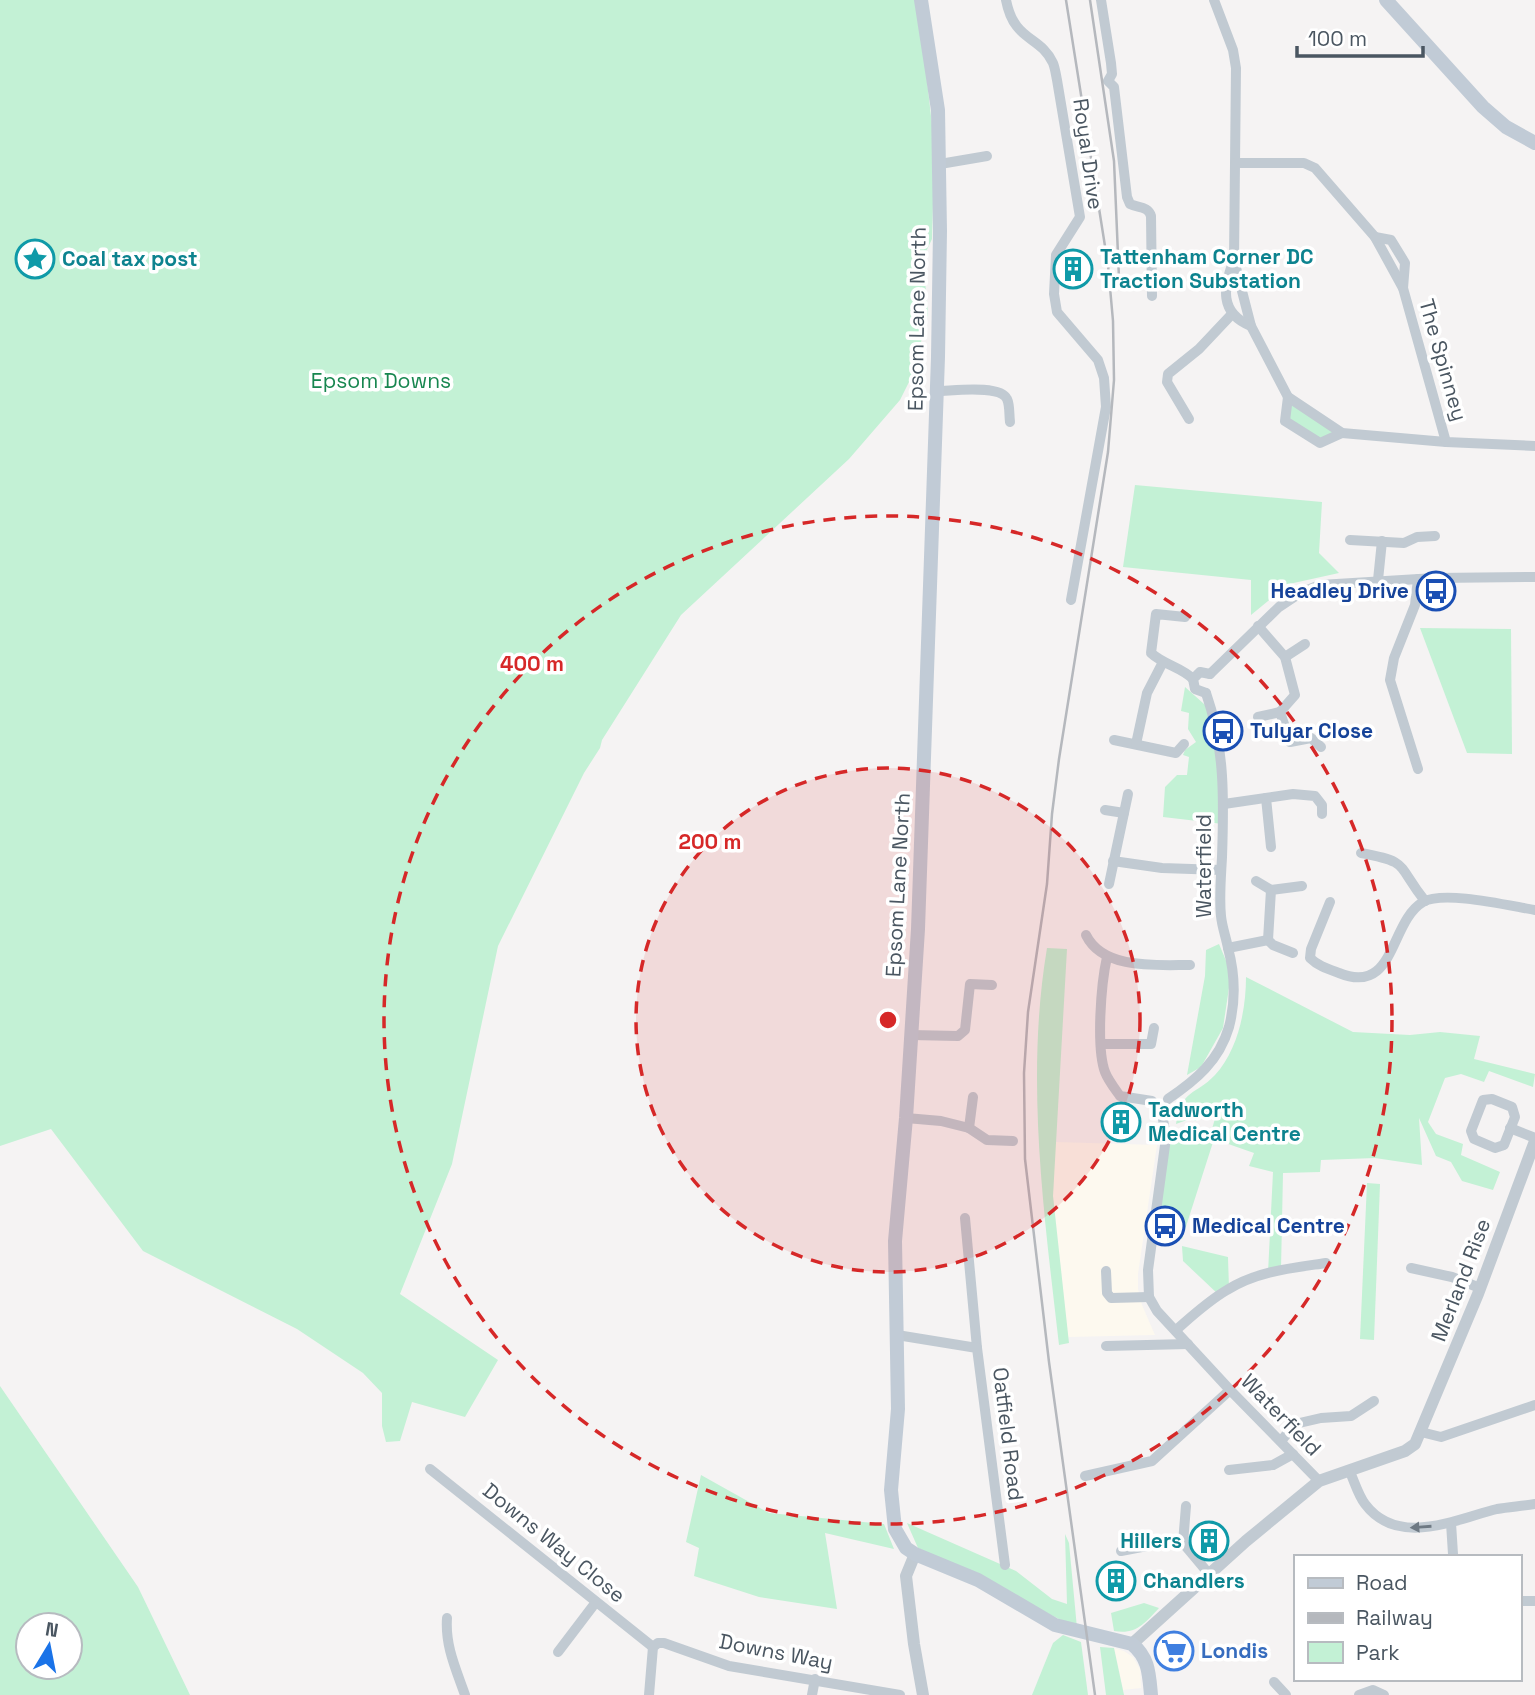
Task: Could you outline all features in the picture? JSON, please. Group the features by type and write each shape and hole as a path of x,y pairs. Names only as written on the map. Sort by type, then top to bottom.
{"main road":[{"name":"Epsom Lane North","path":"915,1554 906,1548 895,1529 891,1490 898,1409 895,1241 906,1118 920,863 937,391 940,164 937,110 921,0"},
{"path":"1386,0 1483,107 1506,127 1535,143"},
{"path":"915,1554 978,1580 1055,1625 1132,1644 1140,1650 1149,1665 1151,1695"}],"street":[{"name":"Royal Drive","path":"1006,0 1014,26 1044,51 1053,63 1058,80 1080,217 1056,255 1054,294 1057,312 1098,360 1104,378 1106,407 1071,600"},
{"path":"1101,0 1112,74 1119,74 1122,80 1114,87 1127,197 1130,204 1145,208 1150,211 1151,216 1152,296"},
{"path":"1214,0 1233,50 1236,68 1234,260 1251,326 1288,397 1342,433 1535,446"},
{"path":"940,164 987,156"},
{"name":"The Spinney","path":"1236,163 1304,163 1315,168 1375,237 1391,240 1405,263 1403,288 1446,442"},
{"path":"1234,260 1226,280 1225,297 1232,314 1251,326"},
{"path":"1189,419 1167,382 1168,374 1199,349 1232,314"},
{"path":"937,391 978,389 998,392 1008,401 1010,422"},
{"path":"1288,397 1285,421 1303,435 1320,443 1342,433"},
{"path":"1350,540 1404,543 1417,537 1435,536"},
{"path":"1378,580 1382,541"},
{"path":"1210,674 1258,626 1289,600 1320,585 1378,580 1535,576"},
{"path":"1418,579 1415,604 1394,658 1390,680 1418,769"},
{"path":"1185,617 1156,614 1151,653 1163,662 1184,671 1193,679 1198,692 1206,693 1211,690 1214,683 1210,674"},
{"path":"1258,626 1285,657 1295,695 1280,712 1258,717"},
{"path":"1285,657 1305,644"},
{"path":"1136,744 1147,693 1163,662"},
{"path":"1193,679 1200,672 1210,674"},
{"name":"Waterfield","path":"1168,1099 1203,1073 1218,1052 1228,1029 1235,987 1221,920 1223,769 1218,731 1206,693"},
{"path":"1280,712 1290,742 1311,738 1321,747"},
{"path":"1114,740 1176,753 1184,744"},
{"path":"1397,750 1411,746"},
{"path":"1109,884 1128,794"},
{"path":"1224,804 1293,794 1315,796 1322,804 1322,814"},
{"path":"1266,798 1271,847"},
{"path":"1105,810 1124,813"},
{"path":"1360,853 1390,858 1402,865 1425,901"},
{"path":"1113,861 1162,868 1221,870"},
{"path":"1255,881 1271,890 1302,886"},
{"path":"1271,890 1268,940 1273,945 1293,953"},
{"path":"1330,902 1310,958 1346,976 1368,976 1381,967 1408,918 1425,901 1456,898 1535,910"},
{"path":"1086,936 1090,944 1107,957 1149,965 1190,965"},
{"path":"1228,948 1268,940"},
{"path":"1107,957 1102,979 1101,1044 1105,1072 1119,1096 1152,1101 1159,1096 1168,1099 1169,1108 1162,1113 1154,1111 1152,1101"},
{"path":"911,1035 958,1037 965,1030 970,984 992,985"},
{"path":"1101,1044 1151,1044 1154,1028"},
{"path":"969,1128 973,1097"},
{"path":"1492,1099 1512,1107 1515,1117 1510,1128 1504,1145 1494,1148 1474,1139 1471,1131 1483,1100 1492,1099"},
{"path":"1106,1271 1107,1293 1111,1298 1149,1297 1148,1270 1166,1138 1162,1113"},
{"path":"906,1118 941,1121 969,1128 987,1140 1013,1141"},
{"path":"1510,1128 1535,1140"},
{"name":"Merland Rise","path":"1421,1432 1480,1288 1535,1140"},
{"path":"964,1218 977,1348"},
{"path":"1176,1330 1219,1295 1246,1281 1281,1269 1326,1263"},
{"path":"1411,1268 1452,1277 1480,1288"},
{"name":"Waterfield","path":"1149,1297 1157,1311 1319,1481"},
{"name":"Oatfield Road","path":"897,1335 977,1348 1005,1565"},
{"path":"1105,1346 1188,1344"},
{"path":"1085,1476 1152,1461 1230,1390"},
{"path":"1281,1441 1295,1424 1321,1418 1351,1416 1374,1401"},
{"path":"1132,1644 1209,1574 1319,1481 1405,1451 1415,1444 1421,1432 1441,1437 1535,1405"},
{"path":"1229,1470 1273,1465 1293,1454"},
{"name":"Downs Way Close","path":"430,1469 653,1647"},
{"path":"1349,1470 1365,1504 1379,1517 1396,1526 1416,1529 1499,1509 1535,1504"},
{"path":"1183,1543 1186,1512"},
{"path":"1451,1522 1453,1554"},
{"path":"1121,1551 1178,1540 1209,1574"},
{"path":"915,1554 906,1576 923,1695"},
{"path":"558,1652 596,1602"},
{"path":"447,1618 449,1649 465,1695"},
{"name":"Downs Way","path":"653,1647 664,1643 729,1666 900,1695"},
{"path":"649,1695 653,1647"},
{"path":"812,1695 814,1679"},
{"path":"1274,1682 1286,1695"},
{"path":"1359,1695 1373,1690 1384,1695"}],"shaded area":[{"path":"1055,1142 1157,1145 1138,1274 1142,1305 1155,1335 1068,1337 1053,1196"},
{"path":"1114,1648 1133,1657 1140,1669 1141,1688 1123,1690"}],"green space":[{"name":"Epsom Downs","path":"0,0 918,0 932,125 934,170 932,239 923,258 928,314 913,374 900,400 849,459 681,615 602,740 498,946 452,1164 400,1294 498,1360 465,1417 412,1402 400,1441 386,1442 382,1426 382,1393 363,1373 297,1329 143,1251 51,1129 0,1146"},
{"path":"1288,397 1342,433 1320,443 1285,421"},
{"path":"1135,485 1322,502 1319,553 1339,573 1289,584 1251,615 1251,580 1123,567"},
{"path":"1420,628 1511,629 1512,754 1467,753"},
{"path":"1185,687 1213,712 1223,824 1163,817 1165,787 1177,775 1187,775 1189,757 1183,755 1185,750 1196,742 1188,729 1189,713 1181,711"},
{"path":"1219,944 1227,963 1230,981 1223,1028 1201,1067 1187,1075 1205,976 1206,950"},
{"path":"1047,948 1067,949 1053,1196 1069,1343 1059,1345 1043,1196 1037,1097 1037,1047"},
{"path":"1246,977 1353,1032 1410,1035 1440,1032 1480,1036 1474,1059 1535,1074 1533,1087 1489,1071 1484,1082 1461,1074 1445,1078 1428,1122 1436,1134 1463,1144 1461,1155 1500,1172 1493,1190 1462,1181 1451,1162 1436,1156 1419,1118 1422,1165 1375,1158 1321,1160 1320,1172 1283,1173 1281,1269 1268,1273 1273,1172 1249,1166 1254,1153 1214,1139 1182,1239 1157,1240 1166,1138 1196,1127 1212,1129 1216,1115 1198,1111 1196,1121 1190,1119 1176,1124 1186,1098 1215,1075 1230,1054 1242,1016"},
{"path":"1367,1183 1380,1184 1374,1340 1360,1339"},
{"path":"1182,1246 1228,1257 1229,1288 1219,1295 1183,1261"},
{"path":"0,1386 138,1587 190,1695 0,1695"},
{"path":"701,1475 769,1513 884,1524 894,1549 825,1533 837,1609 759,1597 694,1576 699,1548 686,1542"},
{"path":"907,1523 1016,1571 1052,1599 1067,1604 1065,1534 1069,1543 1077,1628 918,1548"},
{"path":"1144,1603 1159,1608 1134,1629 1114,1631 1111,1613"},
{"path":"1063,1635 1081,1642 1088,1695 1032,1695 1053,1643"},
{"path":"1100,1647 1114,1648 1124,1695 1106,1695"}],"railway":[{"path":"1066,0 1108,265 1114,380 1108,452 1059,759 1047,884 1028,1012 1024,1073 1025,1159 1049,1362 1095,1695"},
{"path":"1090,0 1114,161 1119,278"}],"place":[{"name":"Coal tax post","path":"35,259"},
{"name":"Tattenham Corner DC Traction Substation","path":"1073,269"},
{"name":"Headley Drive","path":"1436,591"},
{"name":"Tulyar Close","path":"1223,731"},
{"name":"Tadworth Medical Centre","path":"1121,1122"},
{"name":"Medical Centre","path":"1165,1226"},
{"name":"Hillers","path":"1209,1541"},
{"name":"Chandlers","path":"1116,1581"},
{"name":"Londis","path":"1174,1651"}]}
